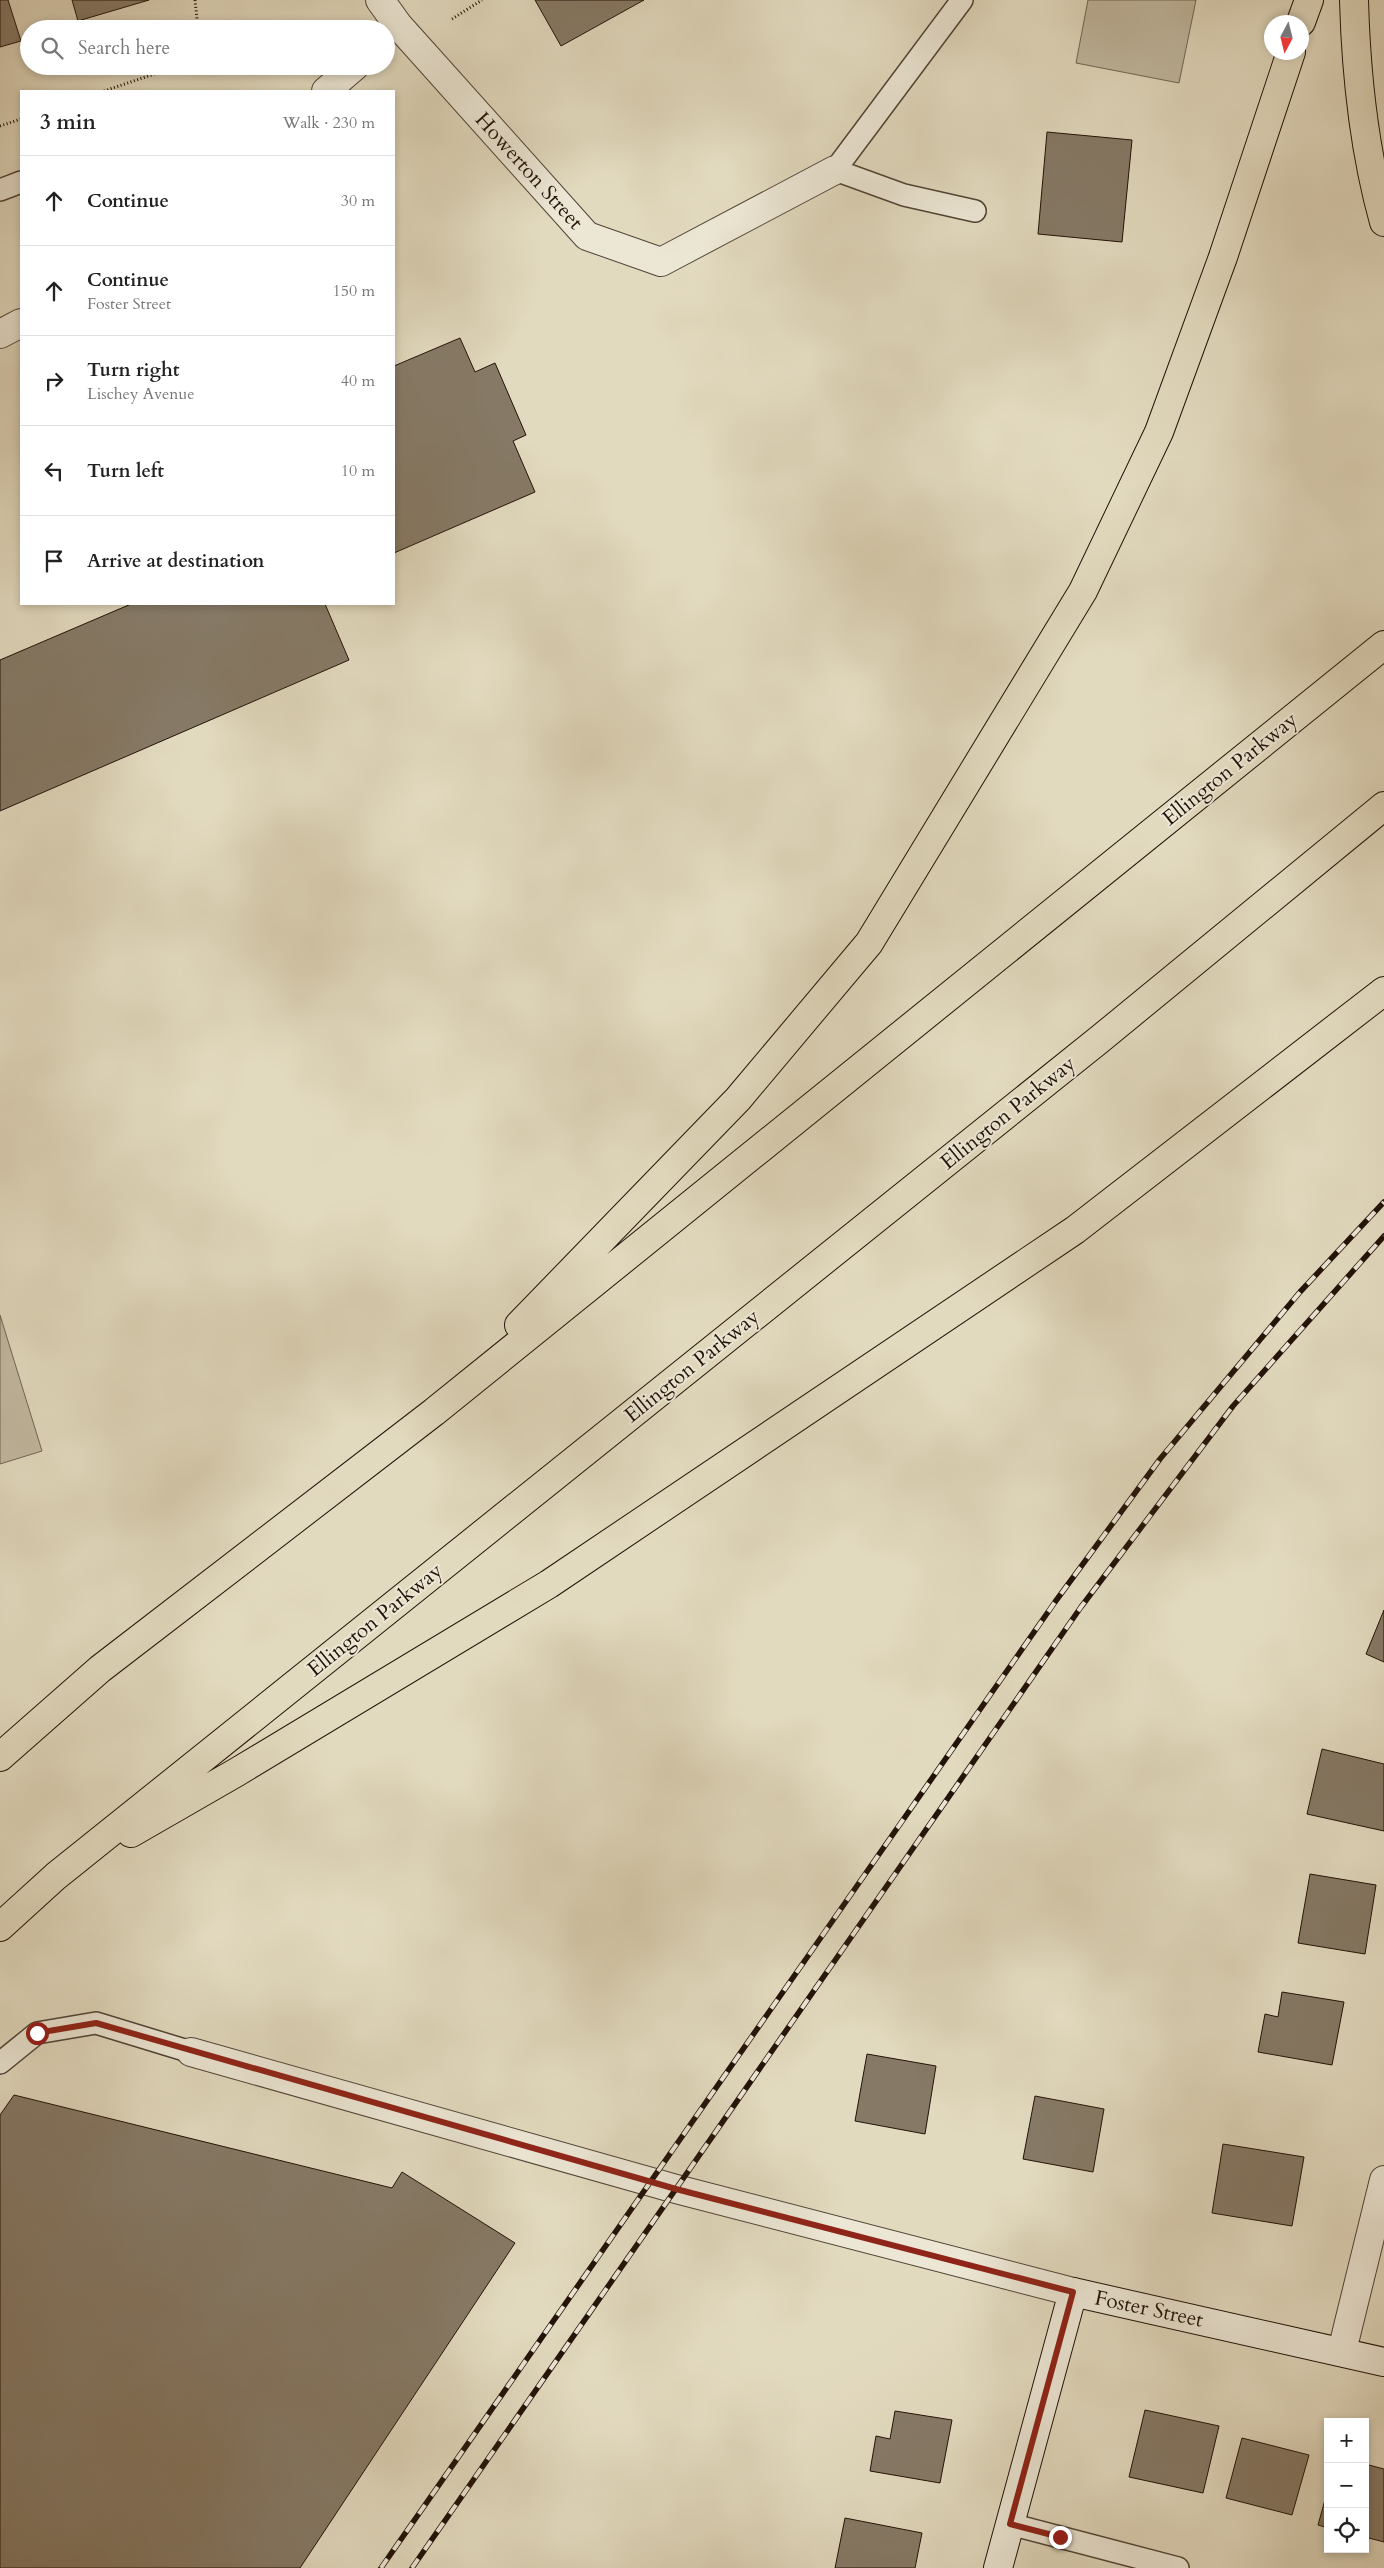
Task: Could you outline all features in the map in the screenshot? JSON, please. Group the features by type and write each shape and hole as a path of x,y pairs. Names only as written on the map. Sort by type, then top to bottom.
{"main road":[{"path":"1304,15 1309,0"},
{"path":"1354,0 1361,101 1375,188 1384,222"},
{"path":"434,1412 738,1099 869,943 1083,591 1159,432 1223,257 1288,60"},
{"name":"Ellington Parkway","path":"0,1757 100,1669 434,1412 1384,644"},
{"name":"Ellington Parkway","path":"0,1927 56,1876 1100,1039 1384,806"},
{"path":"56,1876 246,1767 549,1584 1075,1230 1384,991"}],"street":[{"name":"Howerton Street","path":"380,0 388,20"},
{"name":"Howerton Street","path":"395,34 588,236 662,262 835,170"},
{"path":"327,90 344,75"},
{"path":"0,334 20,324"},
{"name":"Foster Street","path":"191,2052 676,2189 1073,2292 1342,2351 1384,2362"},
{"path":"1342,2351 1384,2180"},
{"path":"998,2568 1073,2292"}],"lane":[{"path":"962,0 835,170 904,195 975,211"},
{"path":"0,190 20,182"},
{"path":"0,2063 37,2033 96,2023 191,2052"},
{"path":"1010,2524 1178,2568"}],"path":[{"path":"195,0 197,20"},
{"path":"452,19 482,0"},
{"path":"107,90 151,75"},
{"path":"0,126 20,119"}],"shaded area":[{"path":"1088,0 1196,0 1179,83 1076,63"},
{"path":"0,1315 42,1451 0,1464"}],"building":[{"path":"0,0 8,0 20,41 0,47"},
{"path":"72,0 149,0 81,20 78,20"},
{"path":"535,0 644,0 561,46"},
{"path":"1047,132 1132,140 1122,242 1038,234"},
{"path":"460,338 475,372 495,363 526,435 513,441 535,492 395,553 395,366"},
{"path":"129,605 325,605 349,660 0,811 0,660"},
{"path":"1384,1610 1384,1662 1366,1654"},
{"path":"1322,1749 1384,1764 1384,1831 1307,1814"},
{"path":"1310,1874 1376,1885 1365,1954 1298,1943"},
{"path":"1282,1992 1344,2002 1332,2065 1258,2052 1265,2014 1278,2017"},
{"path":"867,2054 936,2066 925,2134 855,2121"},
{"path":"14,2095 392,2188 402,2172 515,2243 300,2568 0,2568 0,2115"},
{"path":"1035,2096 1104,2109 1093,2172 1023,2159"},
{"path":"1223,2144 1304,2157 1292,2226 1212,2213"},
{"path":"1145,2410 1219,2426 1203,2493 1129,2477"},
{"path":"895,2411 952,2420 940,2483 870,2471 876,2436 890,2439"},
{"path":"1242,2438 1309,2455 1292,2515 1226,2498"},
{"path":"1369,2465 1384,2469 1384,2542 1369,2538"},
{"path":"1324,2503 1324,2527 1318,2525"},
{"path":"845,2518 922,2533 915,2568 835,2568"}],"railway":[{"path":"381,2568 1055,1602 1160,1459 1300,1292 1384,1202"},
{"path":"412,2568 1081,1607 1233,1406 1384,1236"}],"route":[{"path":"37,2033 96,2023 191,2052 676,2189 1073,2292 1010,2524 1060,2537"}]}
